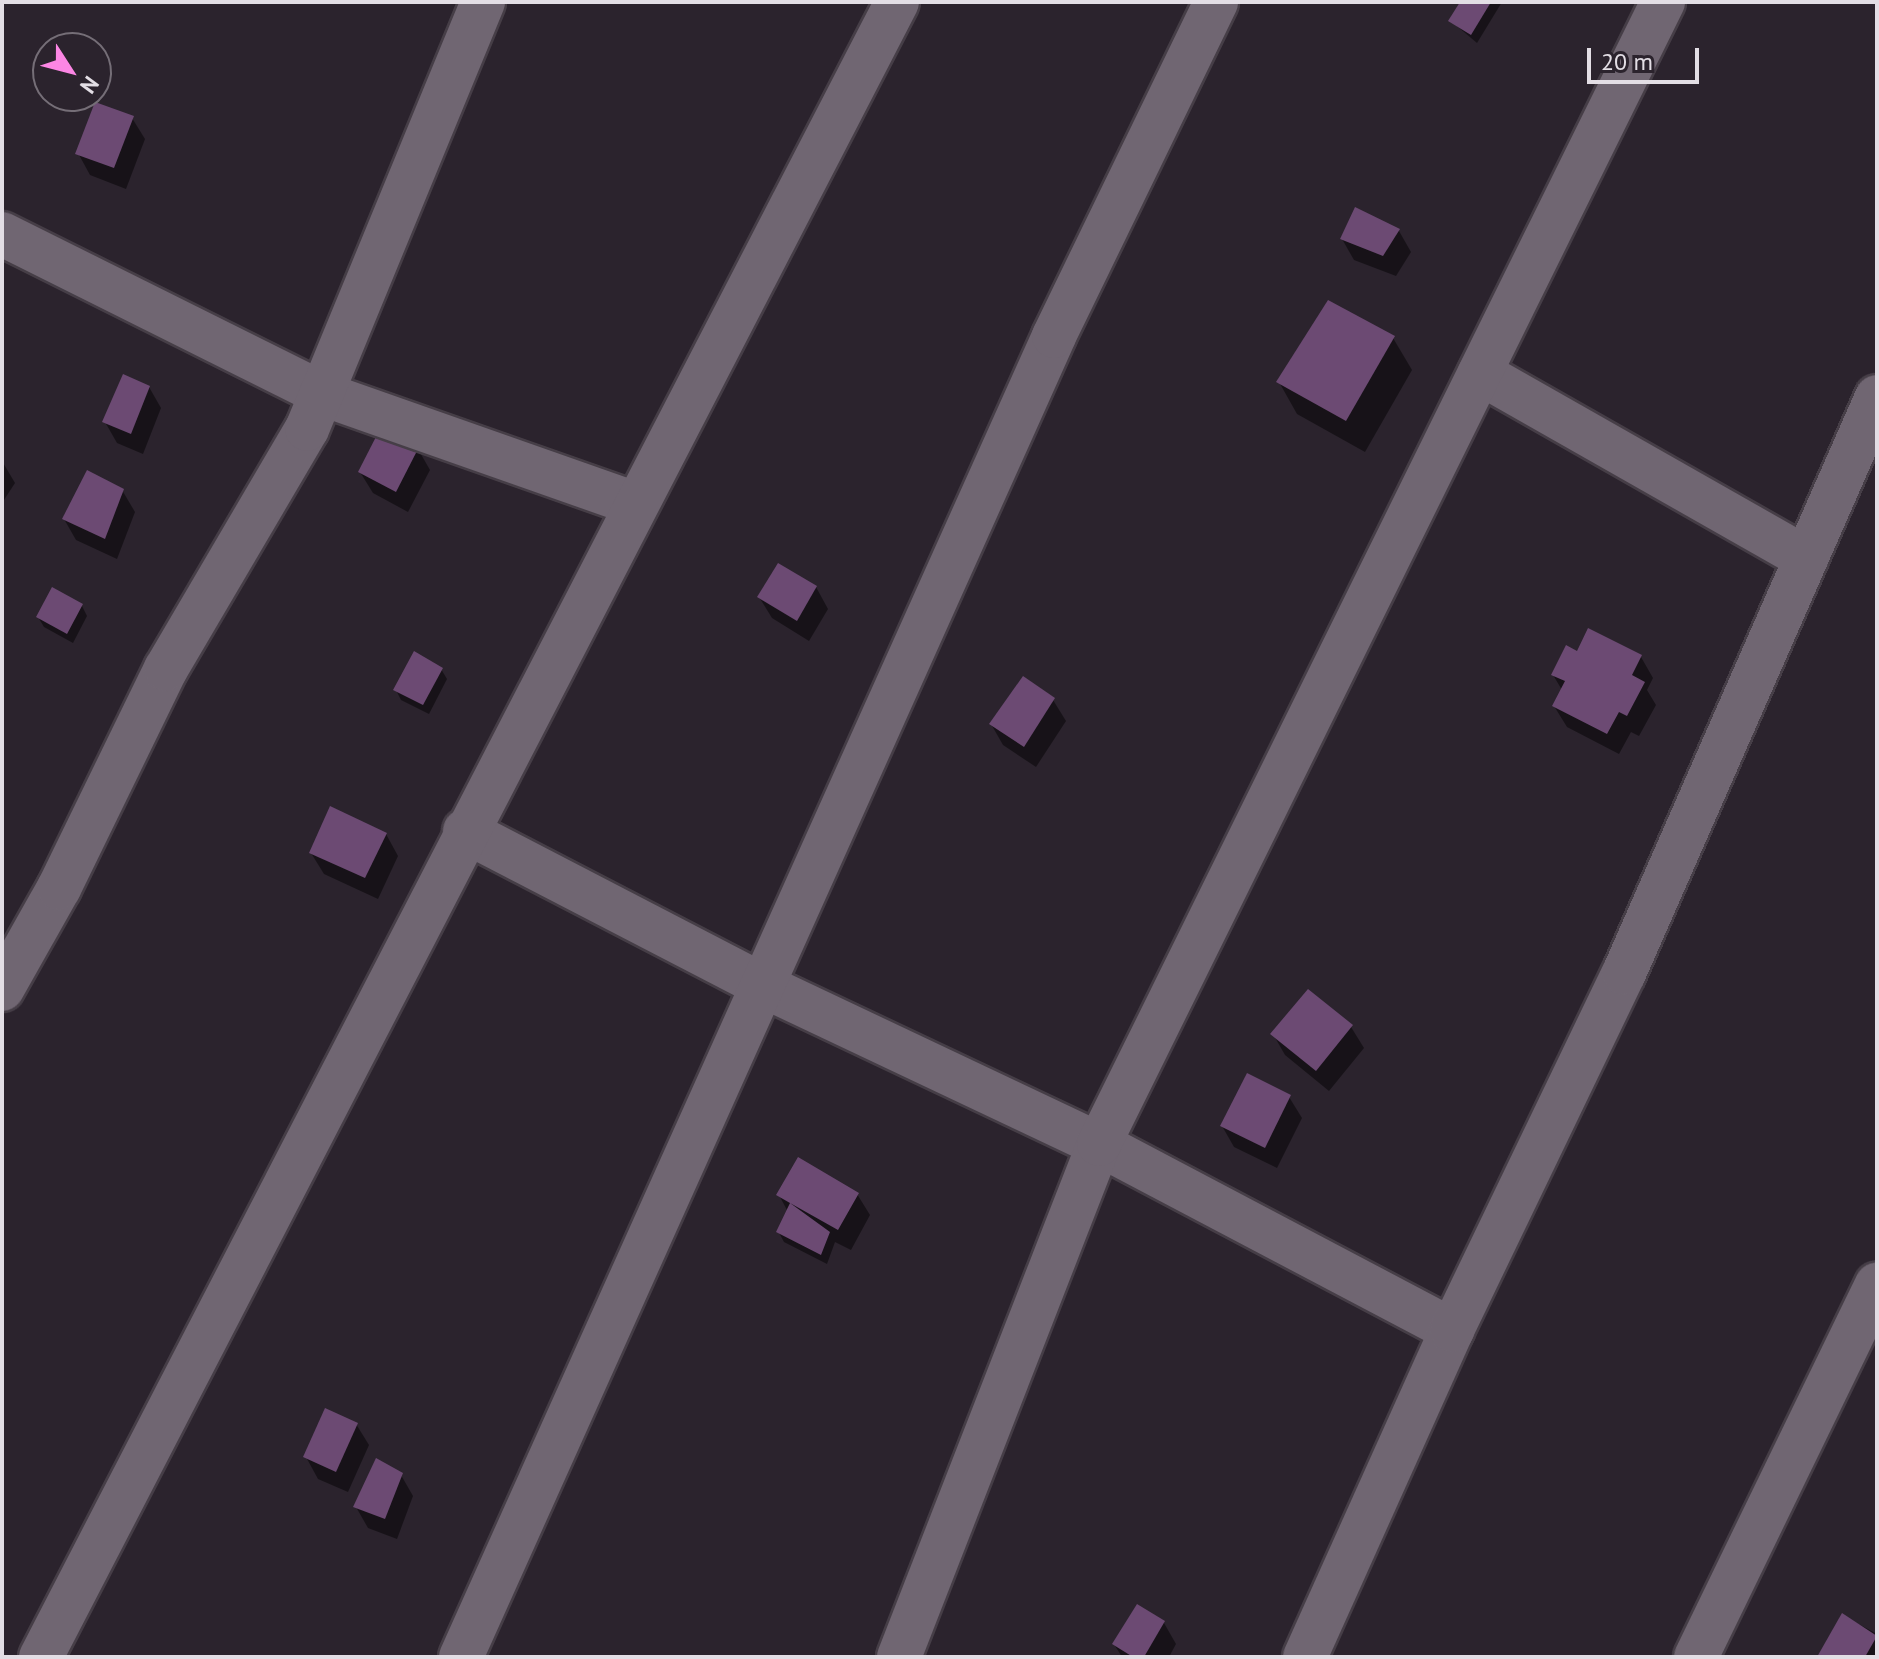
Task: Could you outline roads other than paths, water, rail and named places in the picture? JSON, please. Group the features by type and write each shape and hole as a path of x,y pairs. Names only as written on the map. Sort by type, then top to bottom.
{"street":[{"path":"2,989 59,888 166,669 323,394 483,2"},
{"path":"41,1657 465,831 897,2"},
{"path":"461,1657 1054,336 1216,2"},
{"path":"899,1657 1099,1144 1663,2"},
{"path":"2,234 323,394 636,504"},
{"path":"1480,373 1806,558"},
{"path":"1305,1657 1452,1330 1624,973 1877,397"},
{"path":"465,831 764,986 1099,1144 1452,1330"},
{"path":"1696,1657 1877,1285"}]}
